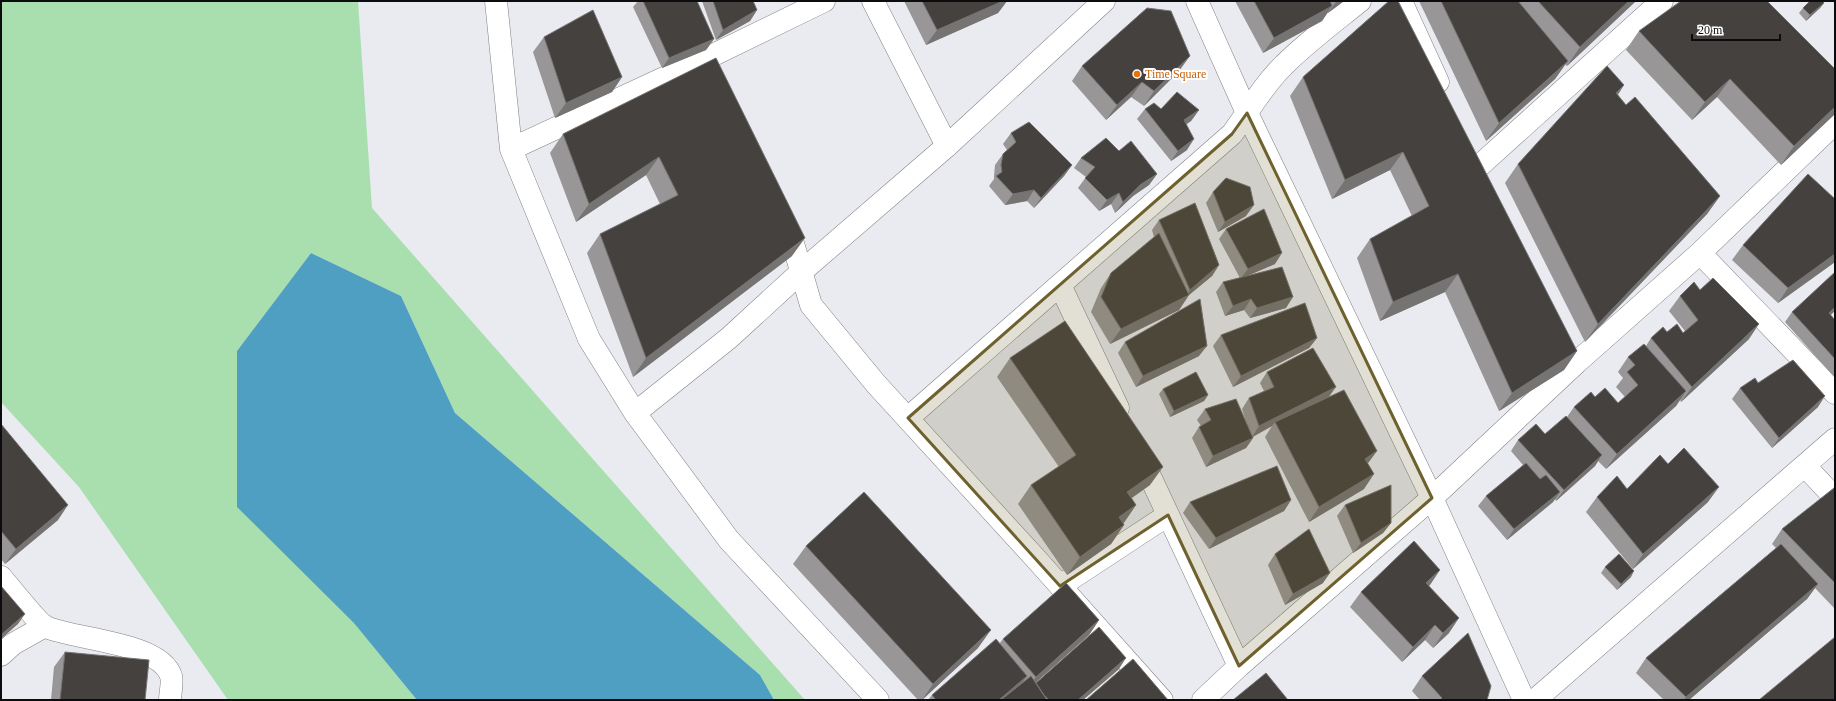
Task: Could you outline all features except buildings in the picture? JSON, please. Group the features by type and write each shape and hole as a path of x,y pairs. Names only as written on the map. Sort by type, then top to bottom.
{"street":[{"path":"496,1 510,149 590,339 635,412 729,540 878,700"},
{"path":"510,149 703,60 824,1"},
{"path":"873,1 947,146"},
{"path":"635,412 729,338 801,272 947,146 1104,1"},
{"path":"1197,1 1247,113 1432,498 1524,700"},
{"path":"908,418 1232,134 1263,88 1283,65 1360,1"},
{"path":"1401,1 1447,102"},
{"path":"1477,168 1662,1"},
{"path":"703,60 727,108"},
{"path":"1203,700 1239,666 1432,498 1576,363 1700,252 1835,123"},
{"path":"1467,146 1488,189"},
{"path":"775,205 792,240 812,305 876,384 1162,700"},
{"path":"1700,252 1835,394"},
{"path":"1060,285 1239,666"},
{"path":"1565,342 1576,363"},
{"path":"1536,700 1835,439"},
{"path":"1805,466 1835,498"},
{"path":"1060,586 1168,515"},
{"path":"1,577 45,626 129,647 153,656 167,667 172,677 170,700"},
{"path":"1,655 12,644 45,626"}],"highlighted area":[{"path":"1247,113 1432,498 1239,666 1168,515 1060,586 908,418 1232,134"}],"green space":[{"path":"1,1 358,1 372,208 805,700 774,700 760,675 455,413 401,296 311,253 237,351 355,623 417,700 228,700 79,487 1,402"}],"water":[{"path":"311,253 401,296 455,413 760,675 774,700 417,700 354,623 237,507 237,351"}],"place":[{"name":"Time Square","path":"1137,74"}]}
